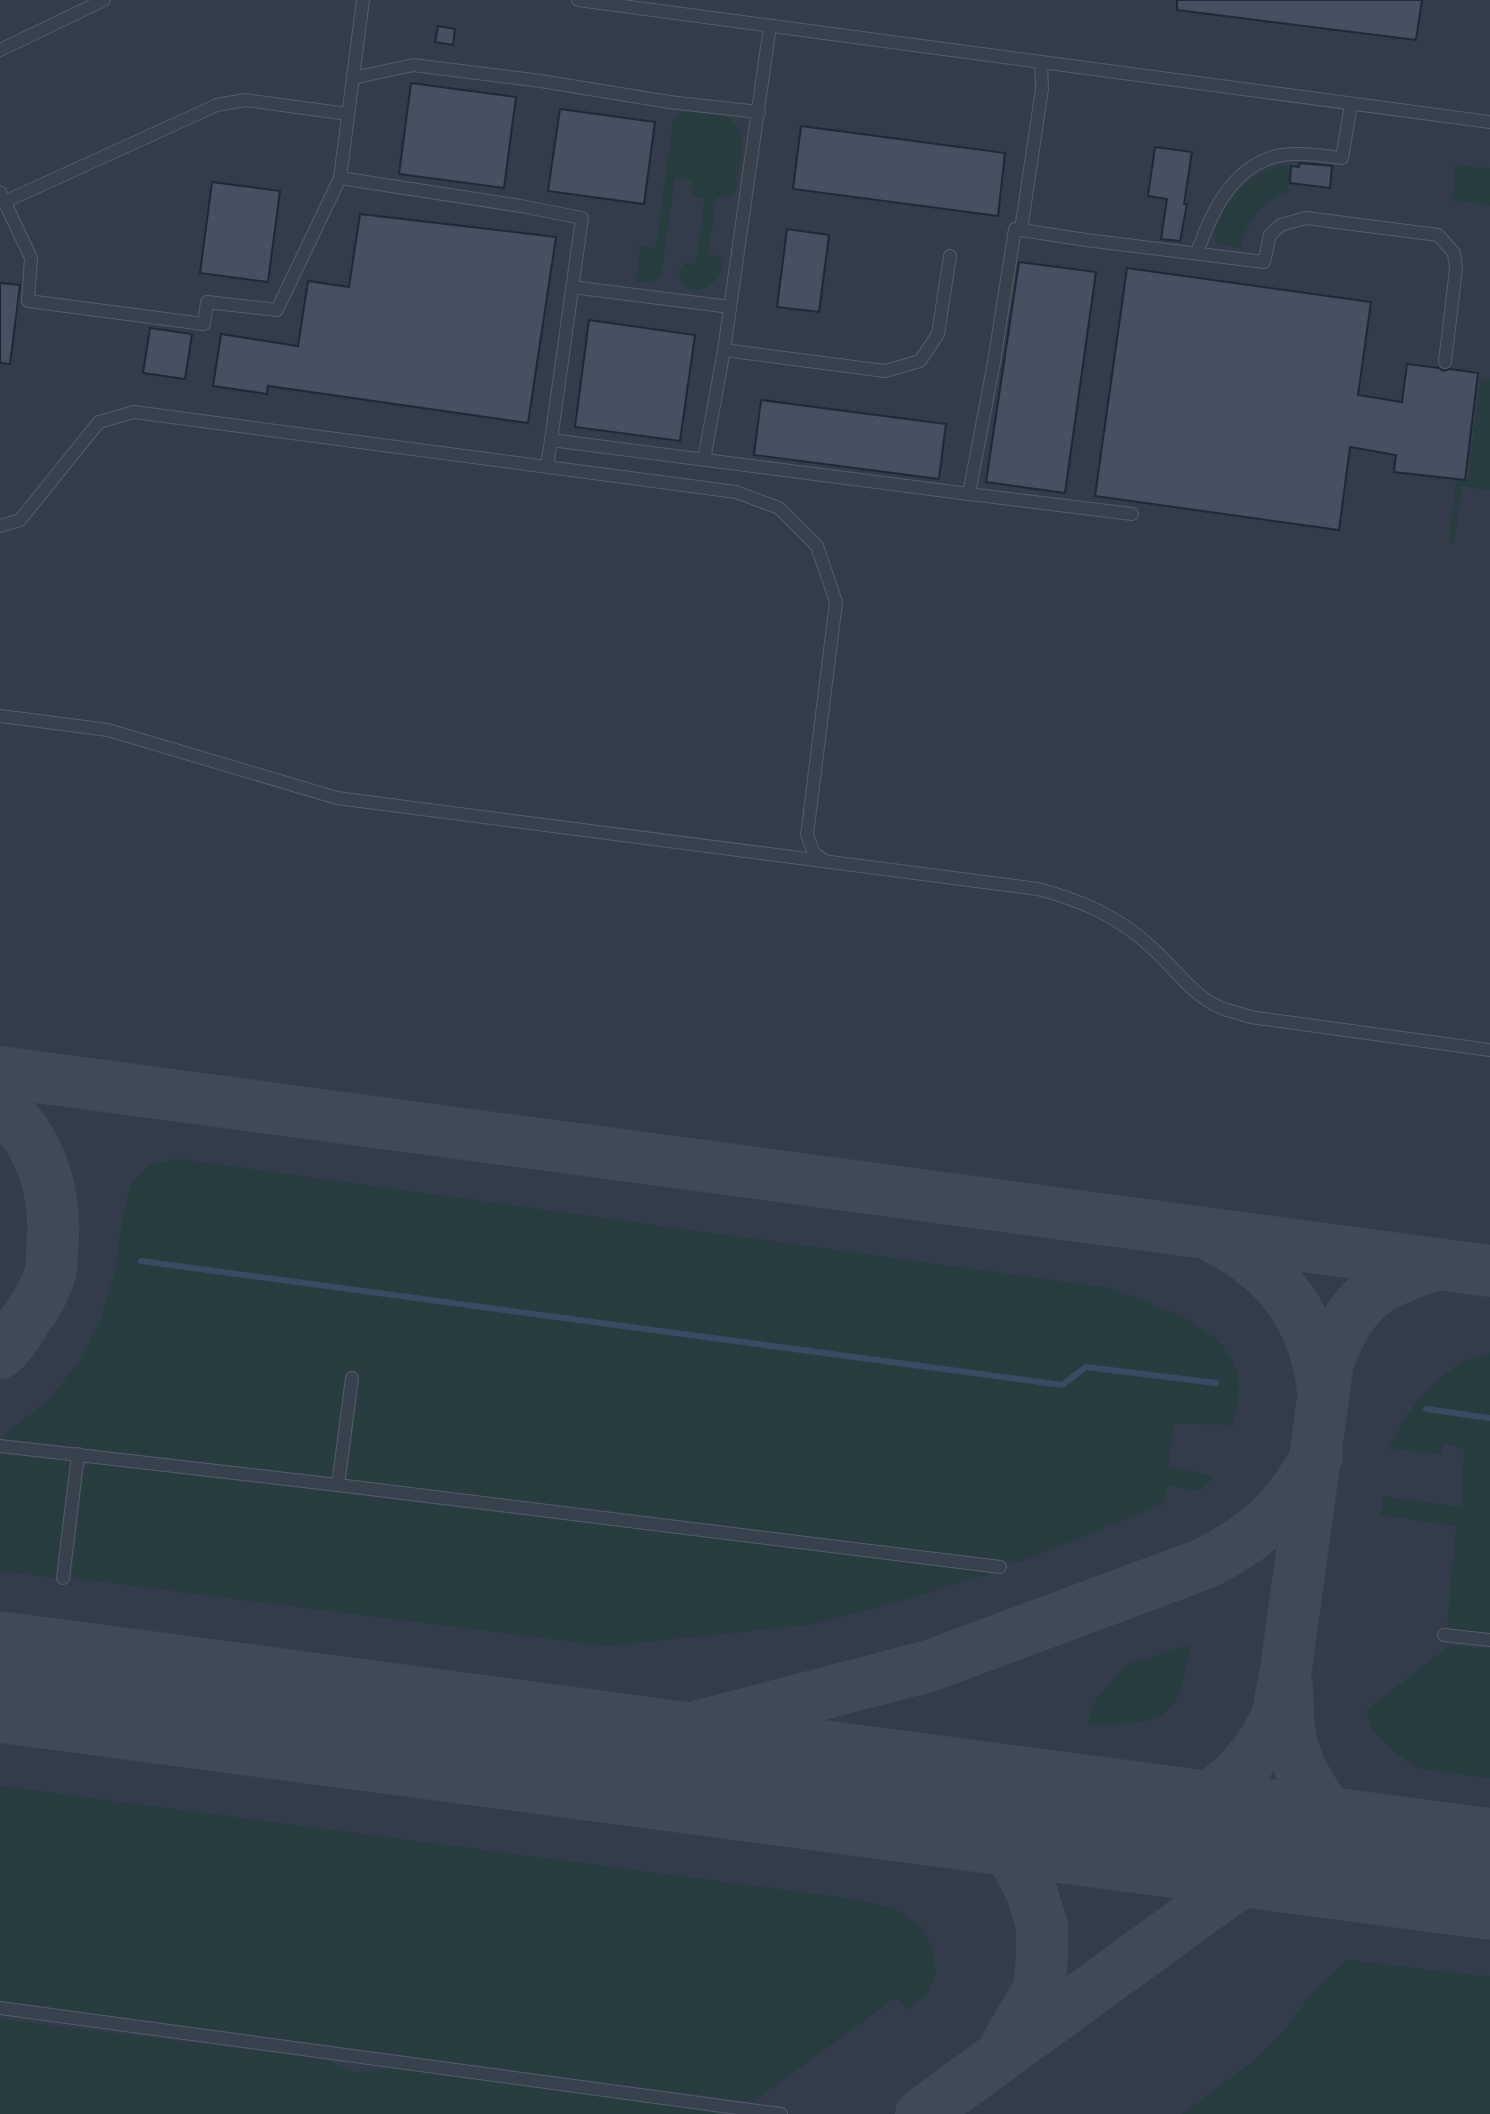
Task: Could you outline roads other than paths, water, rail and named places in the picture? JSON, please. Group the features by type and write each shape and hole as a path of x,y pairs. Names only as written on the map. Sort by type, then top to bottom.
{"lane":[{"path":"0,50 104,0"},
{"path":"348,114 245,100 216,105 2,197 31,258 28,301 204,324 207,302 277,310 340,178 363,0"},
{"path":"578,0 1490,122"},
{"path":"705,460 724,350 770,26"},
{"path":"1021,230 1042,89 1041,62"},
{"path":"353,78 413,65 541,81 669,102 759,112"},
{"path":"1197,253 1209,220 1225,192 1251,166 1284,155 1306,154 1342,158 1351,104"},
{"path":"340,178 582,218 547,467"},
{"path":"969,494 1015,229 1264,262 1270,235 1281,225 1306,218 1438,235 1454,253 1456,269 1445,362"},
{"path":"724,350 885,371 920,361 938,334 950,256"},
{"path":"572,287 730,307"},
{"path":"0,526 20,520 99,422 134,412 736,492 779,508 817,546 836,603 807,835 814,853 825,861"},
{"path":"551,440 1132,514"},
{"path":"0,716 108,730 337,798 1038,888 1100,910 1125,926 1151,946 1201,996 1223,1009 1250,1017 1490,1050"},
{"path":"338,1485 352,1378"},
{"path":"0,1446 1000,1567"},
{"path":"63,1578 78,1454"},
{"path":"1444,1635 1490,1640"},
{"path":"0,2008 781,2114"}],"waterway":[{"path":"141,1261 1062,1385 1086,1367 1216,1383"},
{"path":"1426,1409 1490,1418"}]}
